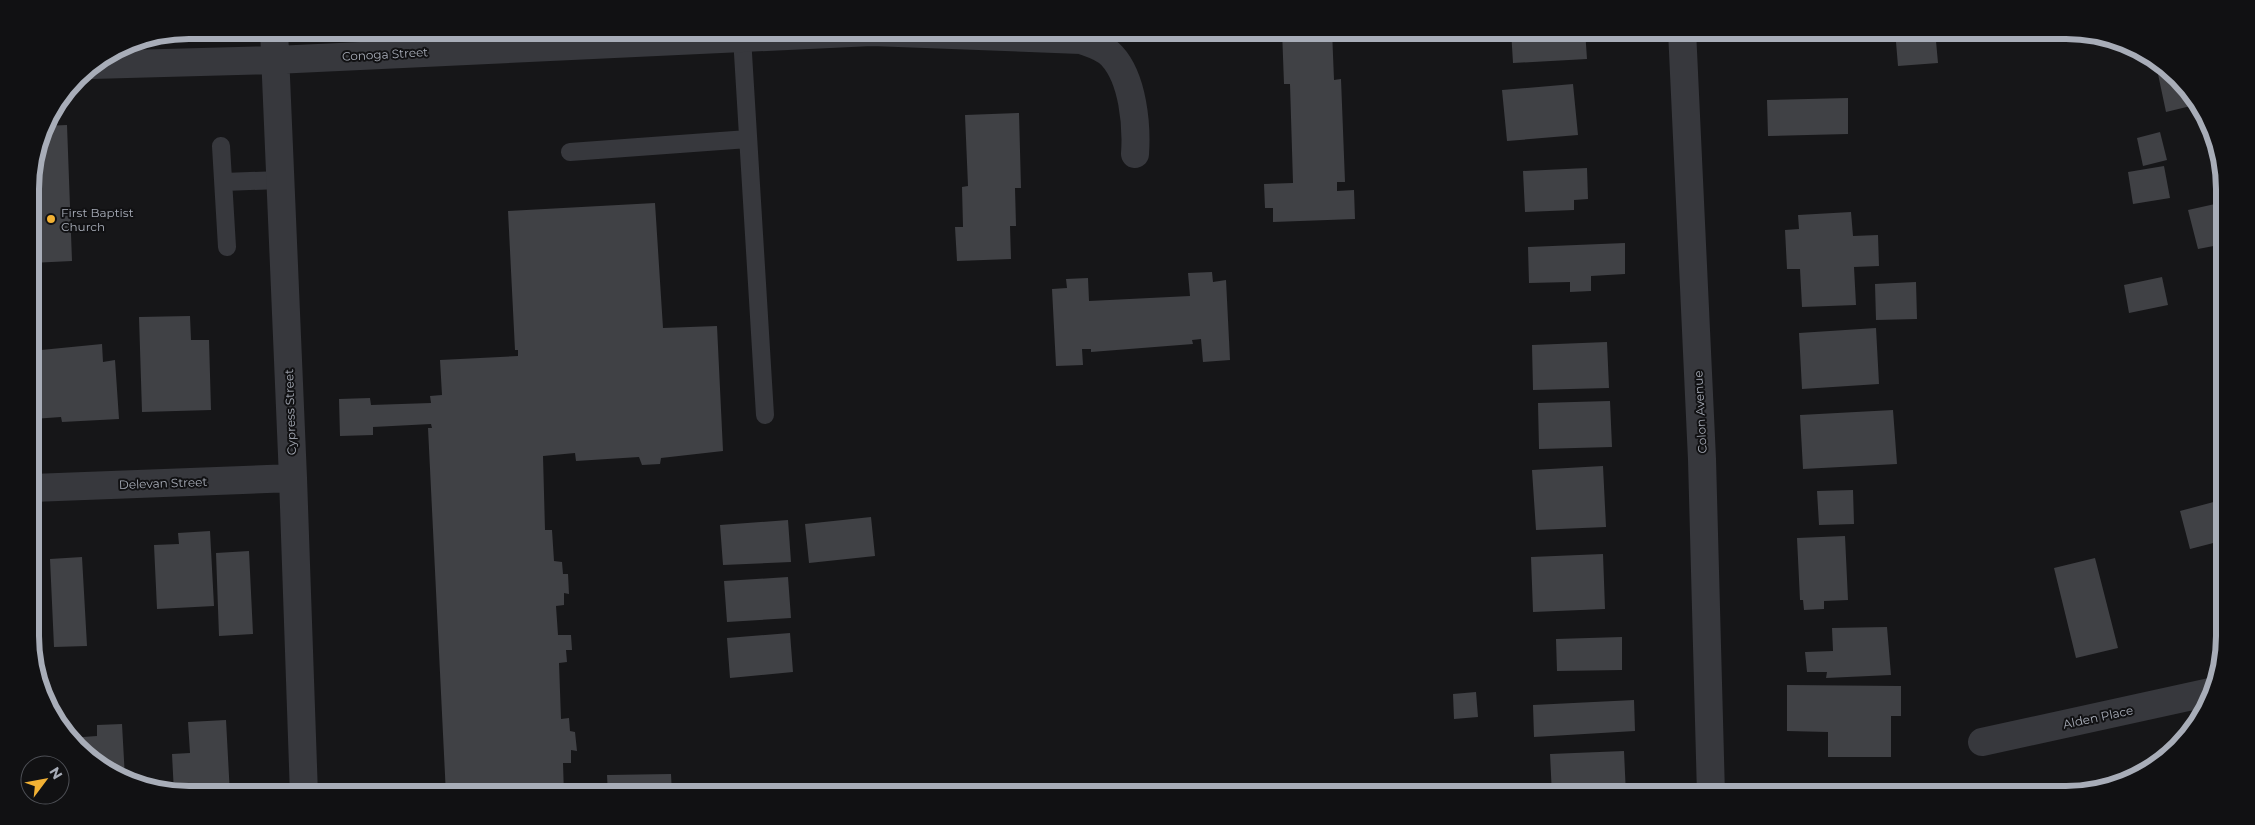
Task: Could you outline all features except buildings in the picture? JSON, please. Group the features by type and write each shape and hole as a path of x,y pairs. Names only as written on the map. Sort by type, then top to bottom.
{"street":[{"name":"Cypress Street","path":"274,39 304,786"},
{"name":"Conoga Street","path":"104,65 275,60 413,41 537,39"},
{"name":"Conoga Street","path":"1055,39 1081,40 1098,45 1112,56 1122,70 1134,110 1135,154"},
{"name":"Colon Avenue","path":"1682,39 1702,459 1712,786"},
{"name":"Delevan Street","path":"39,488 293,478"},
{"name":"Alden Place","path":"1982,742 2205,693"}],"lane":[{"path":"742,39 765,415"},
{"path":"570,152 748,139"},
{"path":"221,146 227,247"},
{"path":"224,182 280,180"}],"place":[{"name":"First Baptist Church","path":"51,219"}]}
